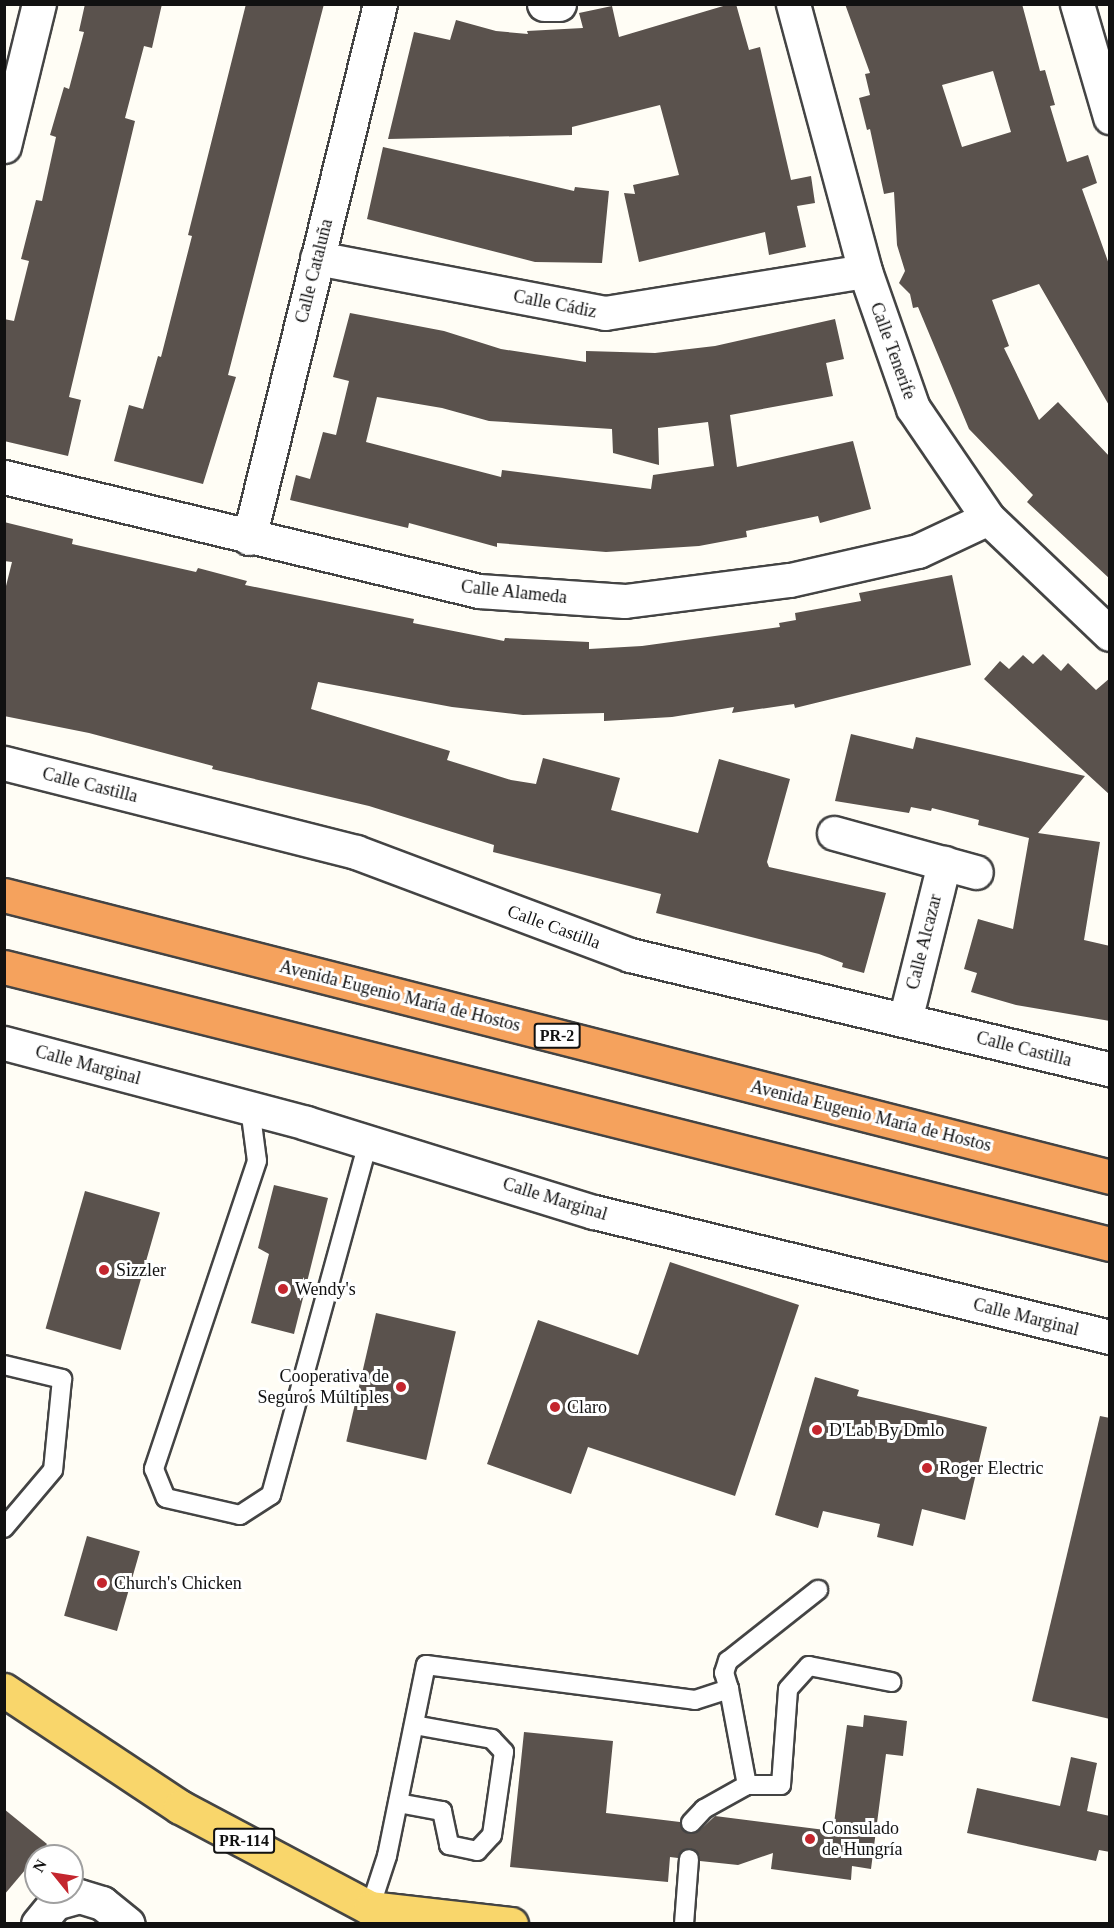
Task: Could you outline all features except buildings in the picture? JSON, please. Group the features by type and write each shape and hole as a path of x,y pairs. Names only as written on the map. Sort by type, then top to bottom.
{"highway":[{"name":"Avenida Eugenio María de Hostos","path":"4,895 1110,1178"},
{"path":"4,967 1110,1244"}],"main road":[{"name":"PR-114","path":"4,1690 180,1807 367,1916 511,1923"}],"street":[{"path":"4,146 39,4"},
{"name":"Calle Cataluña","path":"249,538 380,4"},
{"path":"544,4 559,4"},
{"name":"Calle Tenerife","path":"793,4 865,272 914,408 988,518 1110,634"},
{"path":"1077,4 1110,117"},
{"name":"Calle Cádiz","path":"317,258 605,313 865,272"},
{"name":"Calle Alameda","path":"4,477 249,538 479,591 625,601 790,580 907,553 988,518"},
{"name":"Calle Castilla","path":"4,763 356,852 630,955 1110,1069"},
{"path":"834,833 976,872"},
{"name":"Calle Alcazar","path":"905,1020 944,863"},
{"name":"Calle Marginal","path":"4,1043 250,1108 594,1212 1110,1337"},
{"path":"38,1923 55,1903 79,1896 102,1903 128,1923"}],"lane":[{"path":"250,1108 257,1161 154,1469 166,1498 240,1515 272,1495 368,1142"},
{"path":"4,1365 62,1379 53,1470 4,1528"},
{"path":"747,1785 724,1673 728,1661 818,1590"},
{"path":"367,1916 398,1803 426,1665 695,1700 729,1689"},
{"path":"691,1823 704,1809 747,1785 781,1785 788,1689 809,1666 891,1682"},
{"path":"398,1803 442,1811 449,1845 477,1851 492,1835 504,1752 492,1738 414,1725"},
{"path":"684,1923 689,1859"}],"place":[{"name":"Sizzler","path":"104,1270"},
{"name":"Wendy's","path":"283,1289"},
{"name":"Cooperativa de Seguros Múltiples","path":"401,1387"},
{"name":"Claro","path":"555,1407"},
{"name":"D'Lab By Dmlo","path":"817,1430"},
{"name":"Roger Electric","path":"927,1468"},
{"name":"Church's Chicken","path":"102,1583"},
{"name":"Consulado de Hungría","path":"810,1839"}]}
